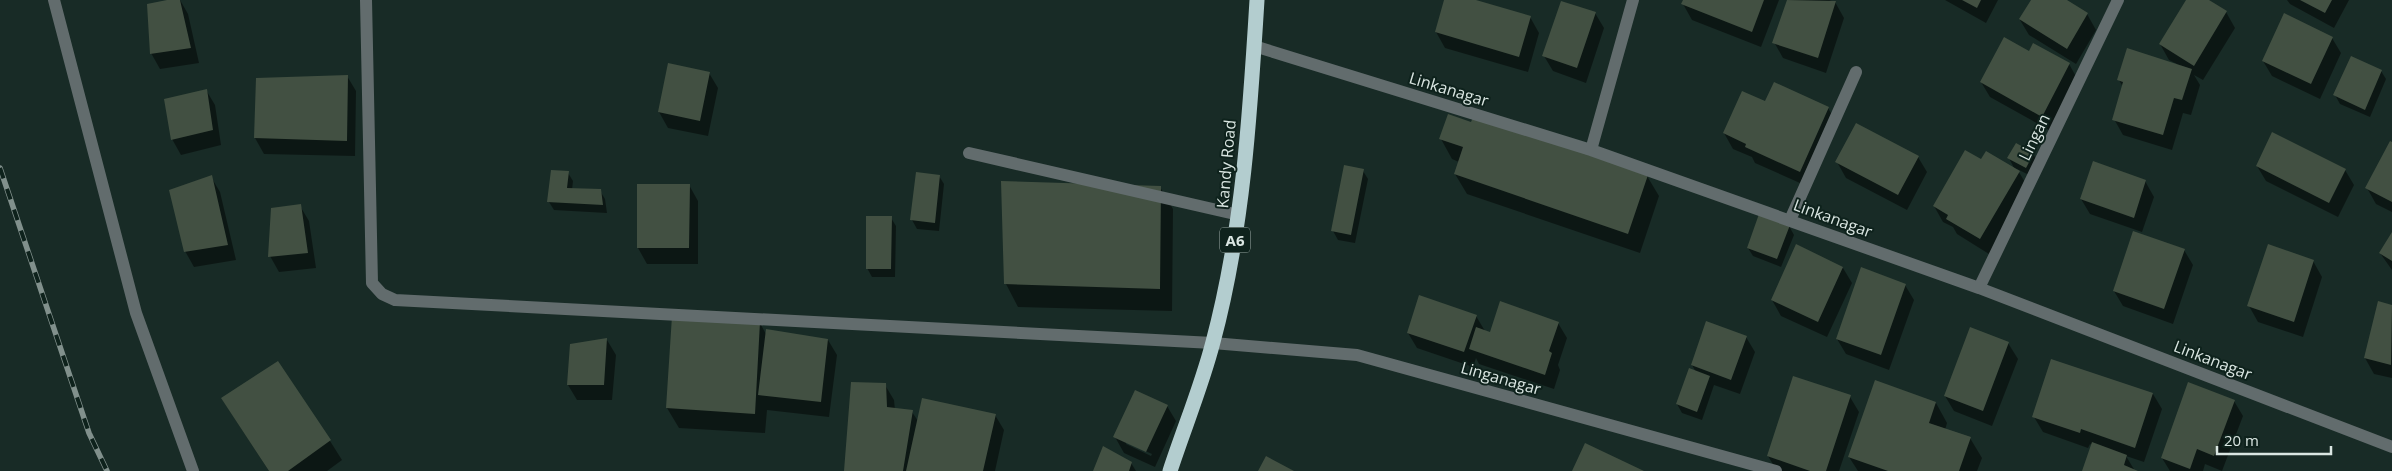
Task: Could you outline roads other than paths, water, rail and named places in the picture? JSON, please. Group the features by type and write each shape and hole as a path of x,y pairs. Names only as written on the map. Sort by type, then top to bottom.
{"highway":[{"name":"Kandy Road","path":"1170,471 1213,343 1240,215 1258,0"}],"street":[{"path":"54,0 136,313 193,471"},
{"name":"Linganagar","path":"366,0 372,283 382,294 395,300 1213,343 1357,355 1776,471"},
{"path":"1591,150 1633,0"},
{"name":"Lingan","path":"1979,288 2118,0"},
{"name":"Linkanagar","path":"1254,46 1591,150 1979,288 2392,446"},
{"path":"1790,220 1856,72"},
{"path":"969,153 1240,215"}],"railway":[{"path":"0,168 89,433 107,471"}]}
